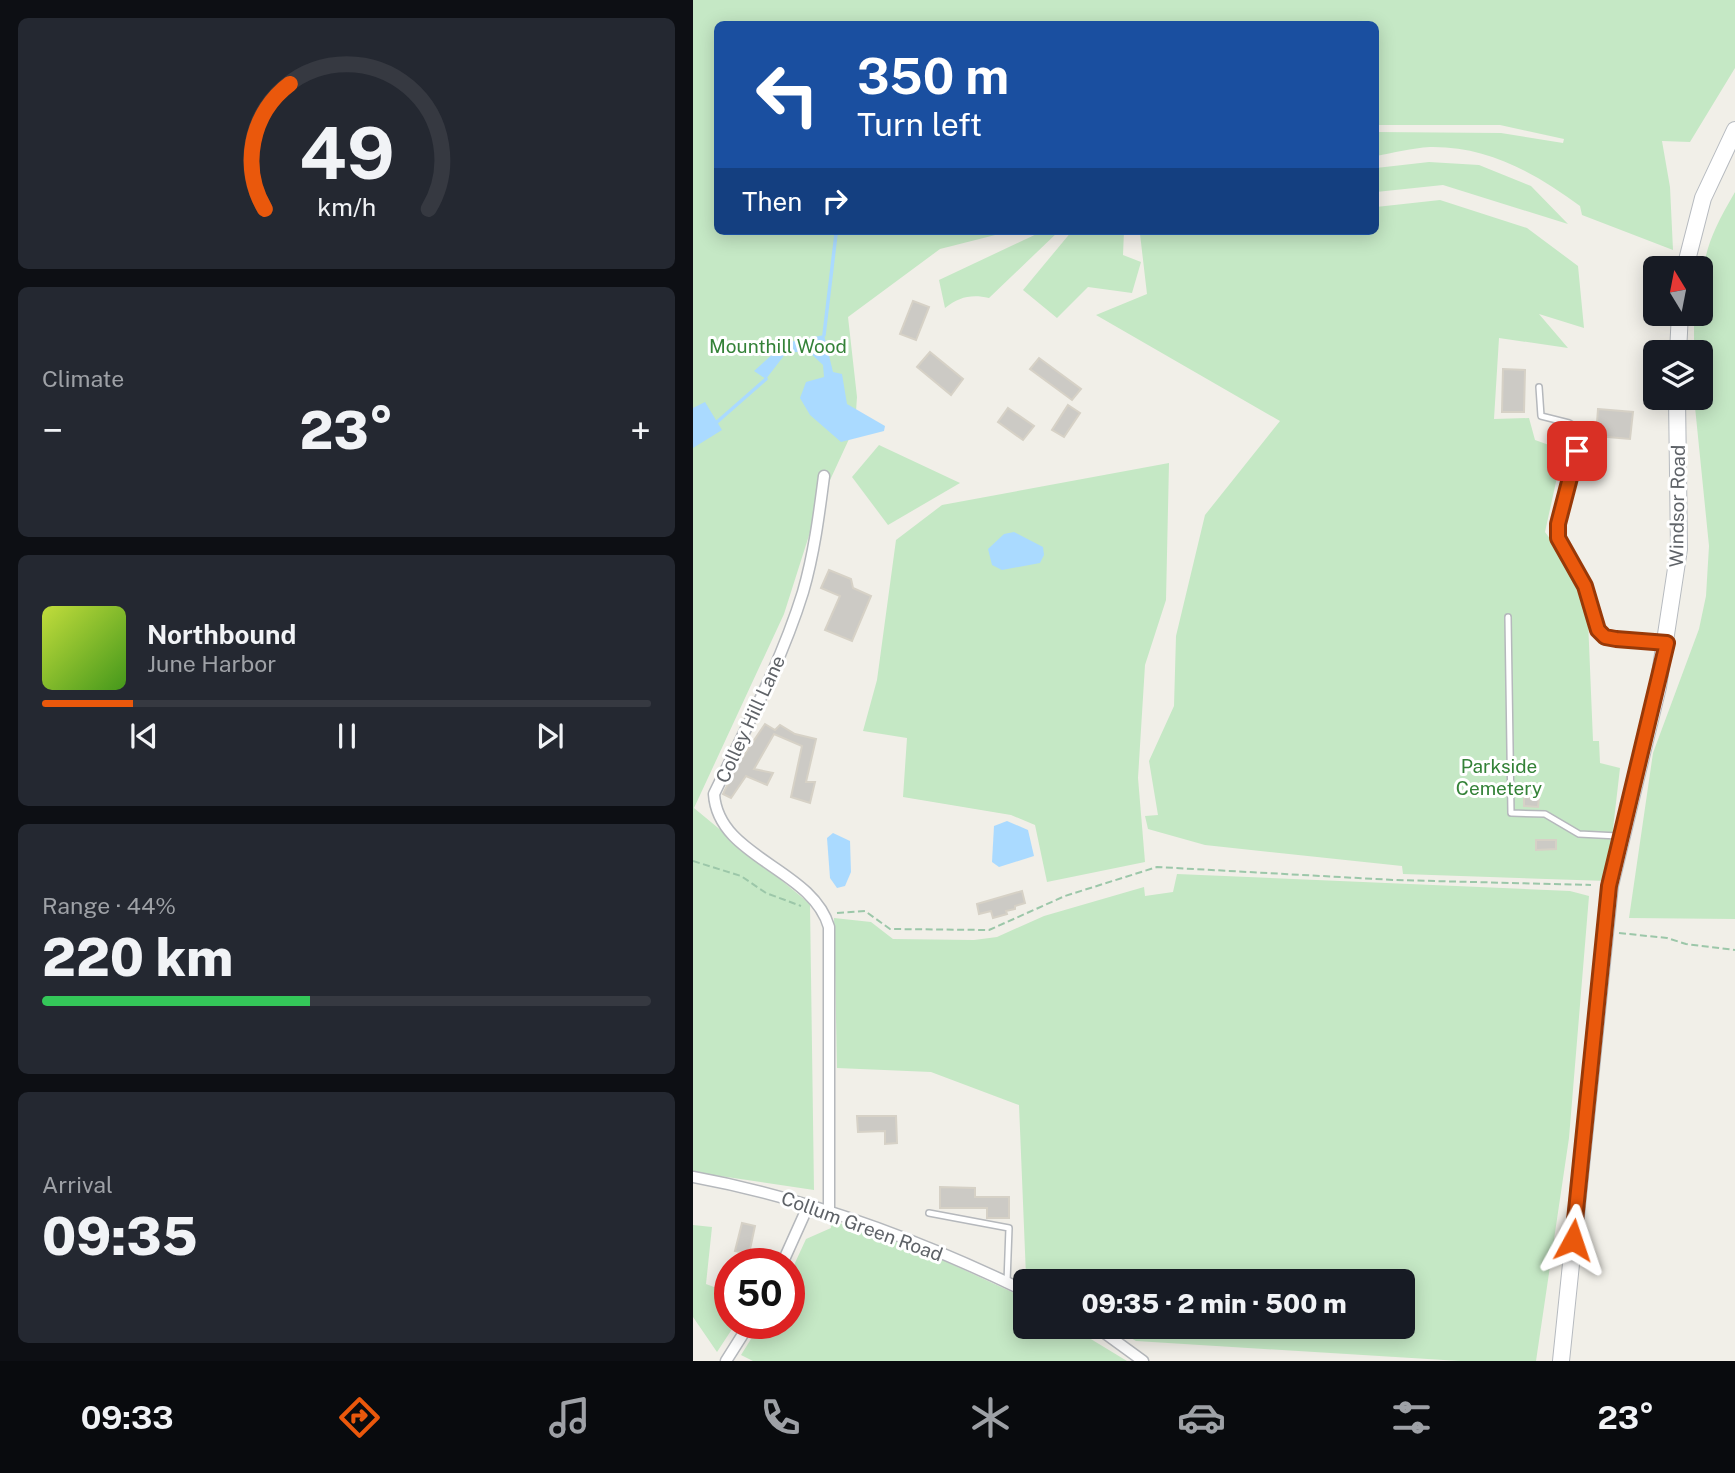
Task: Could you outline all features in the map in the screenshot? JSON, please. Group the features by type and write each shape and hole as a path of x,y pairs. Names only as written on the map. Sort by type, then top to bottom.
{"main road":[{"path":"1688,256 1703,198 1735,130"},
{"name":"Windsor Road","path":"1561,1361 1609,886 1667,643 1679,549 1678,410"}],"street":[{"name":"Colley Hill Lane","path":"824,476 814,545 803,591 777,666 714,794 715,809 727,830 809,893 826,914"},
{"path":"826,914 830,953 829,1210"},
{"name":"Collum Green Road","path":"693,1177 743,1186 829,1210 1013,1285"},
{"path":"789,1248 809,1204"},
{"path":"726,1361 740,1339"},
{"path":"1113,1339 1143,1361"}],"lane":[{"path":"1539,387 1541,416 1579,429 1558,534 1585,586 1598,630 1605,637 1667,643"},
{"path":"1509,617 1511,813 1545,814 1579,834 1621,836"},
{"path":"929,1213 1009,1228 1007,1282"}],"path":[{"path":"693,861 741,876 766,893 802,906"},
{"path":"826,914 865,911 890,929 989,930 1065,896 1157,867 1394,880 1591,885"},
{"path":"1618,933 1735,950"}],"green space":[{"name":"Mounthill Wood","path":"693,0 1735,0 1735,68 1690,142 1662,141 1670,187 1673,250 1582,215 1580,206 1546,183 1491,157 1472,151 1430,147 1379,155 1379,132 1501,133 1563,143 1564,139 1500,125 1379,125 1379,21 714,21 714,235 995,235 940,249 848,317 857,397 855,426 819,504 784,614 694,808 810,904 814,1190 693,1172"},
{"path":"1429,162 1479,165 1531,186 1568,224 1443,185 1379,192 1379,168"},
{"path":"1735,192 1735,919 1629,918 1653,753 1699,629 1706,596 1709,546 1695,410 1713,410 1713,340 1694,340 1694,326 1713,326 1713,256 1706,256 1718,223"},
{"name":"Parkside Cemetery","path":"1440,200 1527,228 1578,266 1584,328 1539,314 1568,348 1499,338 1494,419 1529,418 1535,440 1563,450 1545,532 1577,575 1588,620 1593,741 1599,741 1600,763 1620,768 1607,881 1403,874 1402,866 1205,845 1148,829 1145,816 1158,815 1149,761 1174,706 1176,636 1205,515 1280,421 1096,315 1147,294 1140,235 1379,235 1379,207"},
{"path":"1035,235 1055,235 989,298 965,297 945,308 939,280"},
{"path":"1069,235 1124,235 1123,255 1141,262 1132,293 1088,287 1057,318 1023,290"},
{"path":"879,445 960,483 888,525 852,477"},
{"path":"1169,463 1166,600 1145,665 1138,778 1145,862 1047,882 1035,825 1011,815 903,797 907,738 863,731 877,680 896,540 942,505"},
{"path":"1177,874 1570,891 1589,896 1569,1138 1536,1361 1460,1361 1136,1341 1133,1339 1415,1339 1415,1269 1026,1269 1019,1105 931,1072 837,1068 834,918 871,922 893,939 974,940 997,937 1044,916 1144,887 1145,896 1173,892"},
{"path":"830,1221 880,1235 1013,1292 1013,1339 1091,1339 1127,1361 753,1361 741,1355 751,1339 805,1339 805,1248 802,1248 806,1239 831,1228"},
{"path":"693,1225 712,1227 706,1284 714,1287 714,1339 726,1339 717,1352 693,1317"}],"water":[{"path":"824,335 833,372 842,374 847,404 885,426 884,431 841,442 810,415 800,398 806,382 824,377 823,365 808,351 786,353 766,379 754,371 785,343"},
{"path":"705,402 722,430 693,448 693,408"},
{"path":"1014,532 1043,547 1044,555 1040,563 1002,570 992,565 988,549 1004,534"},
{"path":"1007,821 1028,830 1034,856 999,867 992,862 994,826"},
{"path":"833,833 850,841 851,872 845,886 837,888 830,878 827,838"}],"building":[{"path":"913,301 929,307 916,340 900,334"},
{"path":"930,352 963,379 951,395 917,367"},
{"path":"1039,358 1081,389 1072,400 1030,369"},
{"path":"1503,369 1525,370 1524,412 1502,412"},
{"path":"1068,405 1080,413 1064,437 1052,430"},
{"path":"1008,408 1034,426 1023,440 998,422"},
{"path":"1598,409 1633,412 1630,439 1596,436"},
{"path":"829,570 851,579 853,588 871,596 852,641 825,630 840,596 821,588"},
{"path":"765,724 775,730 780,725 795,734 816,739 806,782 815,782 810,803 791,797 802,746 774,734 754,769 773,773 767,785 746,776 731,798 723,794 736,767"},
{"path":"1524,797 1539,798 1538,807 1524,806"},
{"path":"1536,840 1556,840 1556,849 1536,850"},
{"path":"1022,891 1025,903 1006,911 1007,914 993,918 991,911 979,914 977,904"},
{"path":"857,1116 896,1116 897,1143 885,1144 885,1131 858,1132"},
{"path":"940,1187 975,1188 975,1197 1009,1197 1009,1218 987,1218 987,1208 940,1208"},
{"path":"742,1223 755,1226 750,1248 736,1248"}],"waterway":[{"path":"824,335 836,235"},
{"path":"717,422 766,379"}],"route":[{"path":"1573,1240 1609,886 1667,643 1605,637 1595,624 1585,586 1558,538 1558,524 1577,451"}]}
